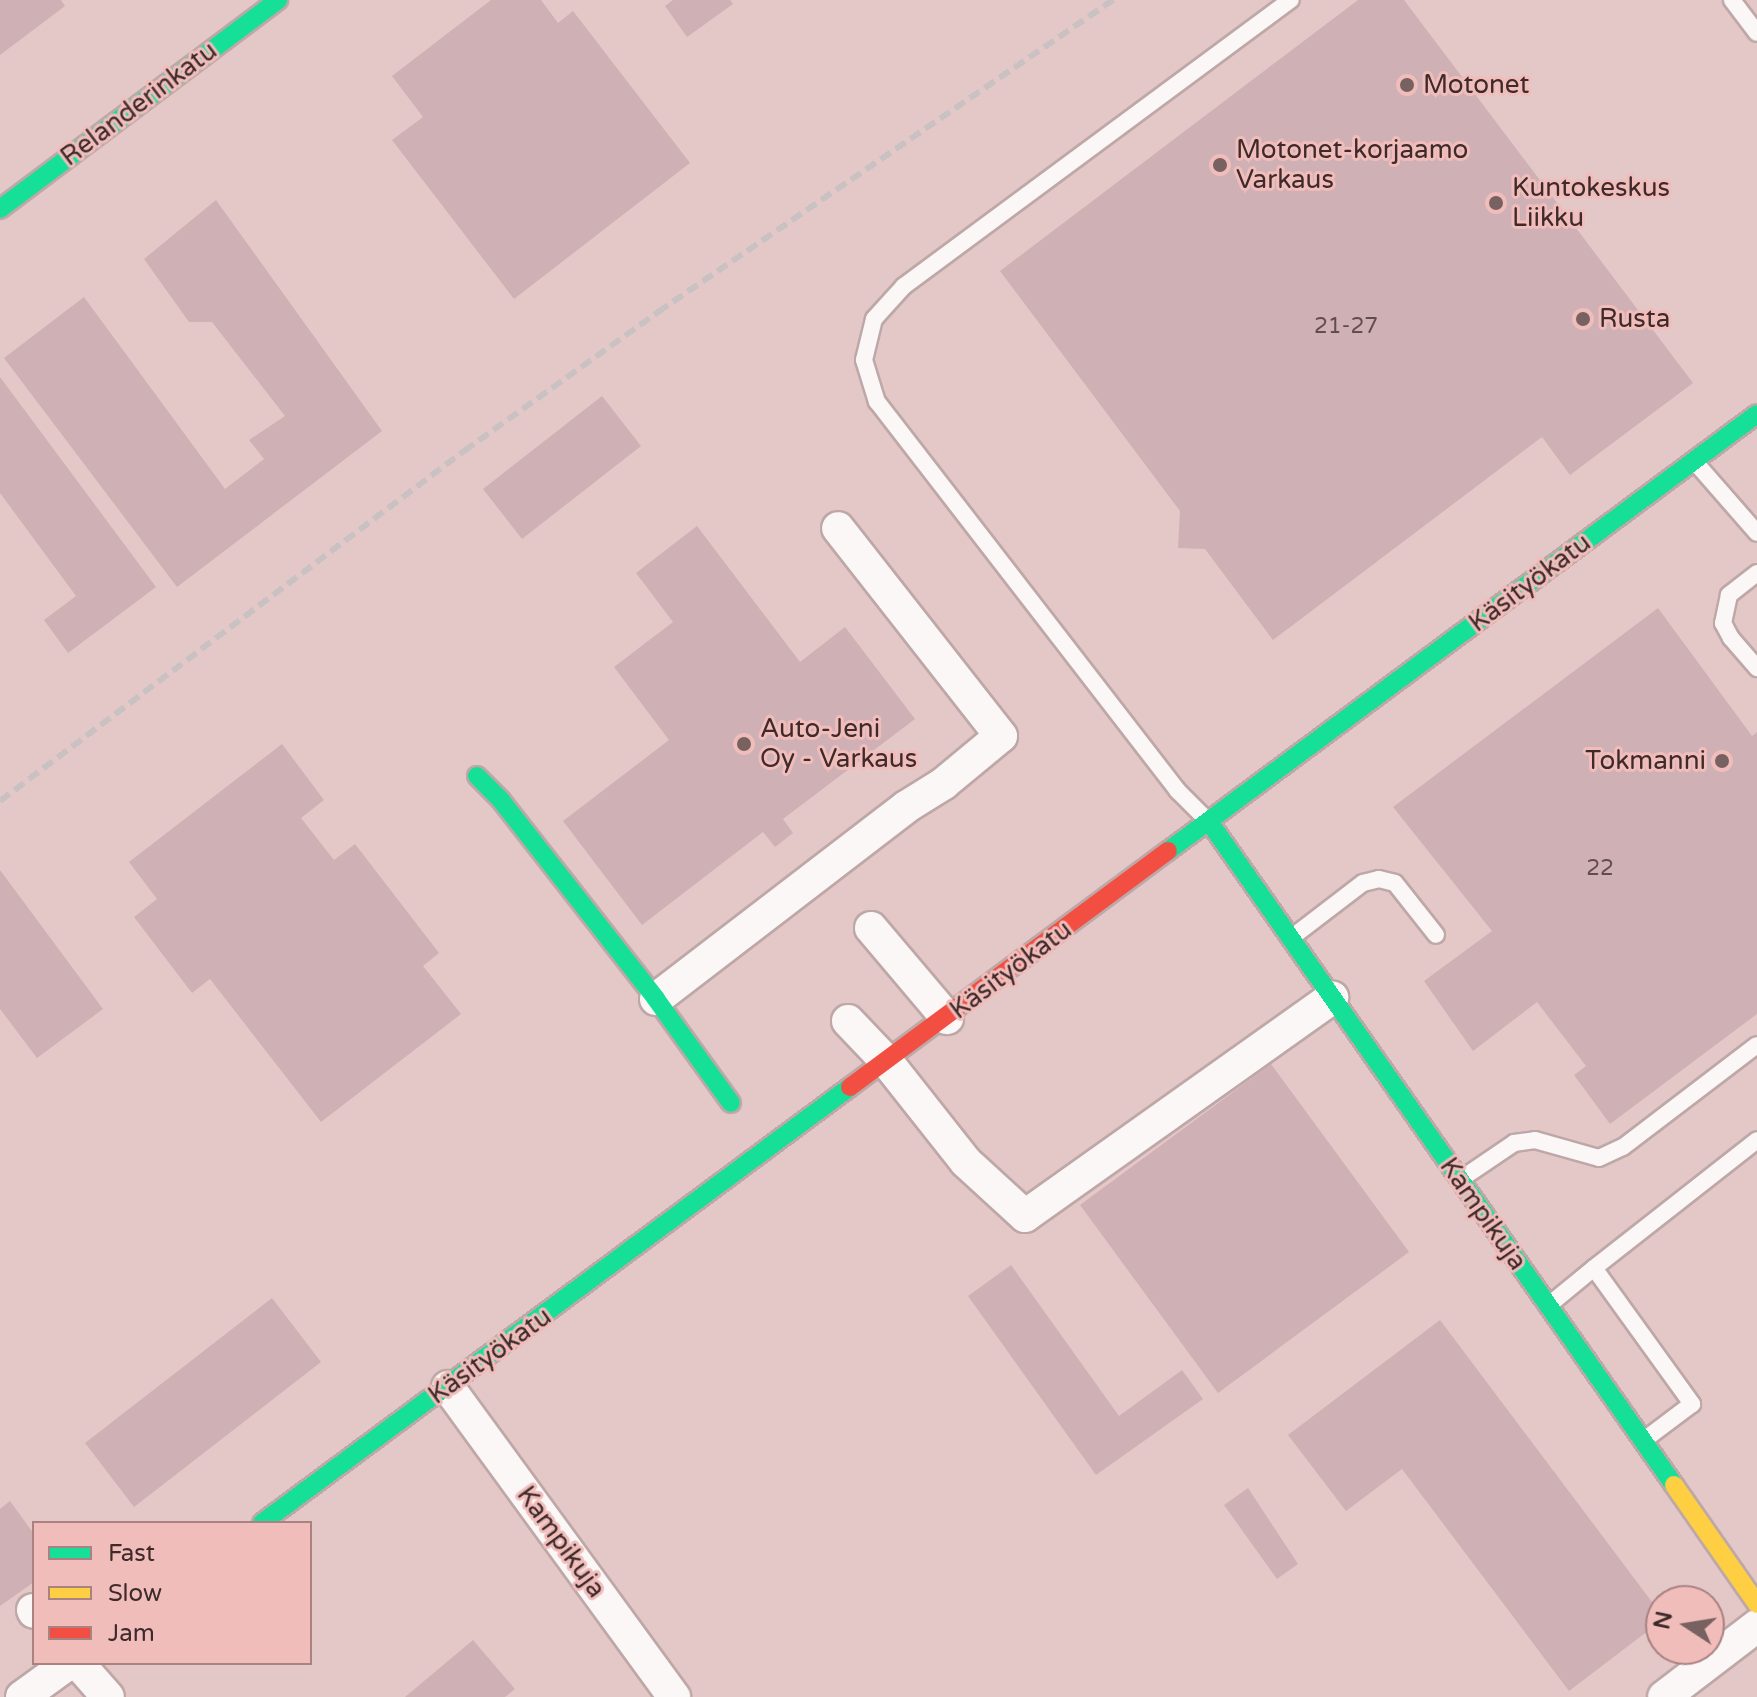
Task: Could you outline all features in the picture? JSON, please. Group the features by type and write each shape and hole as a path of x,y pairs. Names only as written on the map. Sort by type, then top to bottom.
{"street":[{"name":"Relanderinkatu","path":"0,209 278,0"},
{"name":"Käsityökatu","path":"265,1521 1210,823 1757,414"},
{"path":"656,999 906,807 943,784 1001,736 838,528"},
{"path":"477,776 500,799 656,999 731,1103"},
{"name":"Kampikuja","path":"1210,823 1757,1604"},
{"path":"871,928 947,1018"},
{"path":"848,1021 887,1062 966,1162 1025,1216 1332,998"},
{"name":"Kampikuja","path":"448,1387 674,1697"},
{"path":"1664,1697 1757,1626"},
{"path":"22,1697 66,1665"},
{"path":"80,1665 108,1697"}],"lane":[{"path":"1210,823 1178,791 877,402 864,360 874,319 904,286 1291,0"},
{"path":"1732,0 1757,33"},
{"path":"1694,461 1757,533"},
{"path":"1757,573 1729,595 1723,623 1731,638 1757,668"},
{"path":"1290,938 1363,883 1379,879 1395,883 1436,935"},
{"path":"1459,1180 1514,1143 1535,1140 1599,1158 1623,1147 1757,1045"},
{"path":"1548,1306 1757,1140"},
{"path":"1594,1268 1692,1404 1643,1441"}],"building":[{"path":"0,0 61,0 65,6 0,55"},
{"path":"491,0 541,0 558,23 573,11 690,163 514,299 392,140 423,117 392,76"},
{"path":"673,0 730,0 733,4 687,37 665,6"},
{"path":"1358,0 1404,0 1693,383 1570,475 1542,437 1273,640 1205,549 1178,548 1180,511 1000,271"},
{"path":"216,200 382,431 177,587 4,358 84,297 225,489 264,459 249,440 285,416 212,322 189,322 144,259"},
{"path":"0,377 156,587 68,653 44,620 76,596 0,493"},
{"path":"602,396 641,446 522,539 483,489"},
{"path":"697,526 800,662 845,627 915,719 783,819 793,833 775,847 763,832 642,925 563,821 669,740 614,667 673,622 636,573"},
{"path":"1658,608 1752,736 1757,732 1757,1014 1610,1124 1574,1075 1586,1066 1537,1002 1473,1051 1424,981 1492,931 1393,807"},
{"path":"282,744 324,800 301,818 334,860 355,844 439,953 423,966 461,1014 321,1122 210,979 192,993 134,917 157,899 129,862"},
{"path":"0,870 103,1009 37,1058 0,1009"},
{"path":"1271,1064 1409,1252 1218,1393 1080,1205"},
{"path":"1011,1265 1119,1416 1182,1370 1203,1399 1096,1475 968,1296"},
{"path":"272,1298 321,1362 134,1507 85,1443"},
{"path":"1440,1320 1645,1593 1645,1633 1569,1691 1402,1469 1346,1511 1288,1435"},
{"path":"1248,1488 1298,1564 1277,1579 1224,1505"},
{"path":"10,1501 32,1531 32,1583 0,1606 0,1509"},
{"path":"473,1640 515,1689 505,1697 405,1697"}],"railway":[{"path":"0,801 464,451 658,312 1113,0"}],"traffic: fast":[{"path":"0,209 278,0"},
{"path":"1168,851 1757,414"},
{"path":"477,776 500,799 656,999 731,1103"},
{"path":"1210,823 1674,1485"},
{"path":"265,1521 850,1087"}],"traffic: slow":[{"path":"1674,1485 1757,1604"}],"traffic: jam":[{"path":"850,1087 1168,851"}],"place":[{"name":"Motonet","path":"1407,85"},
{"name":"Motonet-korjaamo Varkaus","path":"1220,165"},
{"name":"Kuntokeskus Liikku","path":"1496,203"},
{"name":"Rusta","path":"1583,319"},
{"name":"Auto-Jeni Oy - Varkaus","path":"744,744"},
{"name":"Tokmanni","path":"1722,761"}]}
